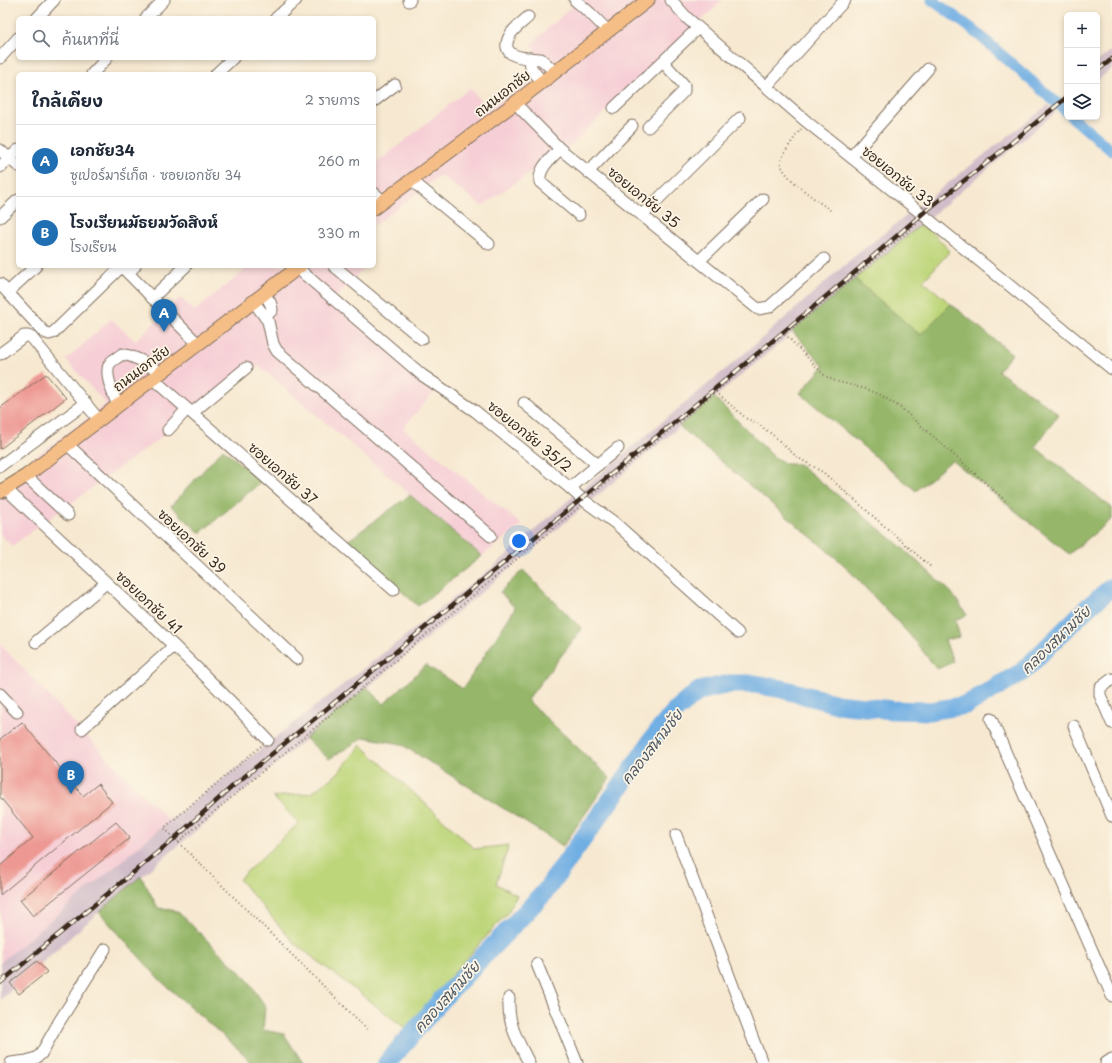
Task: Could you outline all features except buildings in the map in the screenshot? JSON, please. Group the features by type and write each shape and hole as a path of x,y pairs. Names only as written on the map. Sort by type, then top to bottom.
{"main road":[{"name":"ถนนเอกชัย","path":"377,201 412,180 515,103 648,0"},
{"name":"ถนนเอกชัย","path":"3,491 26,476 297,268"}],"street":[{"path":"39,16 54,0"},
{"path":"148,16 164,0"},
{"path":"278,16 296,0"},
{"path":"575,0 608,32"},
{"name":"ซอยเอกชัย 33","path":"671,0 698,28 807,122 1112,369"},
{"path":"766,87 845,0"},
{"path":"528,17 511,34 508,43 508,50 519,58 541,59 555,72"},
{"path":"614,108 698,28"},
{"path":"0,58 16,40"},
{"path":"530,58 531,68 542,82"},
{"path":"94,72 105,60"},
{"path":"218,72 231,60"},
{"path":"648,127 684,91 684,85 663,62"},
{"path":"851,157 928,69"},
{"path":"376,100 395,86"},
{"name":"ซอยเอกชัย 35","path":"515,103 560,149 758,309 769,307 824,259"},
{"path":"642,215 740,118"},
{"path":"588,172 632,126"},
{"path":"560,149 543,167 539,175 540,182 579,215"},
{"path":"0,150 16,164"},
{"path":"0,167 16,152"},
{"path":"412,180 489,244"},
{"path":"699,261 763,199"},
{"path":"0,217 16,202"},
{"path":"33,268 4,288 44,332 49,334 52,333 126,268 152,298 198,344"},
{"path":"152,298 184,268"},
{"name":"ซอยเอกชัย 35/2","path":"299,268 422,375 475,411 585,501 615,523 738,633"},
{"path":"336,268 422,338"},
{"path":"259,298 268,321 273,344 277,351 491,536"},
{"path":"0,354 24,336 32,338 99,420"},
{"name":"ซอยเอกชัย 37","path":"118,406 107,369 111,362 122,354 130,356 157,376 189,411 394,590"},
{"path":"168,430 189,411 246,368"},
{"path":"0,466 86,404"},
{"path":"524,404 598,465"},
{"name":"ซอยเอกชัย 39","path":"67,444 297,659"},
{"path":"570,488 618,448"},
{"path":"26,476 68,515"},
{"name":"ซอยเอกชัย 41","path":"3,491 174,646 232,702 268,740"},
{"path":"36,642 106,583"},
{"path":"82,729 174,646"},
{"path":"1112,679 1100,688 1100,694 1112,723"},
{"path":"0,694 17,712"},
{"path":"991,719 1112,996"},
{"path":"1074,726 1112,816"},
{"path":"676,835 762,1063"},
{"path":"11,1063 27,1061 36,1058 41,1054 59,1022 105,949"},
{"path":"537,964 578,1063"},
{"path":"509,998 508,1010 510,1022 529,1063"},
{"path":"1106,1063 1112,1059"}],"path":[{"path":"807,122 781,160 781,166 788,177 831,210"},
{"path":"178,842 925,217"},
{"path":"785,334 825,376 834,381 879,394 901,408 1008,504"},
{"path":"716,392 747,419 757,423 774,436 797,457 824,473 931,566"},
{"path":"268,740 164,828 367,1029"}],"shaded area":[{"path":"579,0 723,0 573,143 482,206 440,175 376,224 376,163 470,88 489,110 542,66 531,44"},
{"path":"1112,50 1112,68 1100,78 1100,60"},
{"path":"1048,105 1056,112 99,912 0,1000 0,963 169,821 493,567 571,498 751,348 855,256"},
{"path":"248,268 364,268 330,303 437,389 403,428 522,525 482,556 259,366 12,546 0,534 0,483 106,404 66,360 111,319 135,341 180,298 195,311"},
{"path":"0,644 169,821 1,963"}],"green space":[{"path":"923,223 950,251 923,281 951,304 920,335 855,279"},
{"path":"855,279 920,335 951,304 1012,354 998,371 1059,414 1035,447 1112,508 1112,519 1069,554 952,460 916,491 800,393 824,366 792,331"},
{"path":"714,397 774,457 786,464 799,464 898,544 951,592 967,615 955,620 960,637 945,640 953,662 937,669 909,634 842,563 679,426"},
{"path":"223,449 261,482 200,533 171,506"},
{"path":"410,495 482,556 418,606 346,542"},
{"path":"523,570 582,629 527,700 610,778 563,846 401,744 364,737 329,759 305,738 367,687 384,704 426,665 463,689 515,608 500,592"},
{"path":"361,745 475,849 509,845 496,884 517,895 508,912 405,1028 294,943 239,879 299,823 273,797 311,793 337,774"},
{"path":"141,876 158,908 177,911 246,978 265,1006 263,1030 284,1034 303,1063 252,1063 161,981 99,912"}],"waterway":[{"path":"932,0 971,28 1064,109"},
{"path":"1076,120 1112,151"},
{"name":"คลองสนามชัย","path":"387,1063 442,999 544,893 654,737 676,710 699,691 729,684 755,684 782,689 837,704 892,710 930,711 966,705 1022,672 1087,608 1112,587"}],"railway":[{"path":"1100,69 1112,59"},
{"path":"0,983 175,838 233,786 734,373 922,214 1064,99"}],"place":[{"name":"เอกชัย34","path":"164,332"},
{"name":"โรงเรียนมัธยมวัดสิงห์","path":"71,794"}]}
